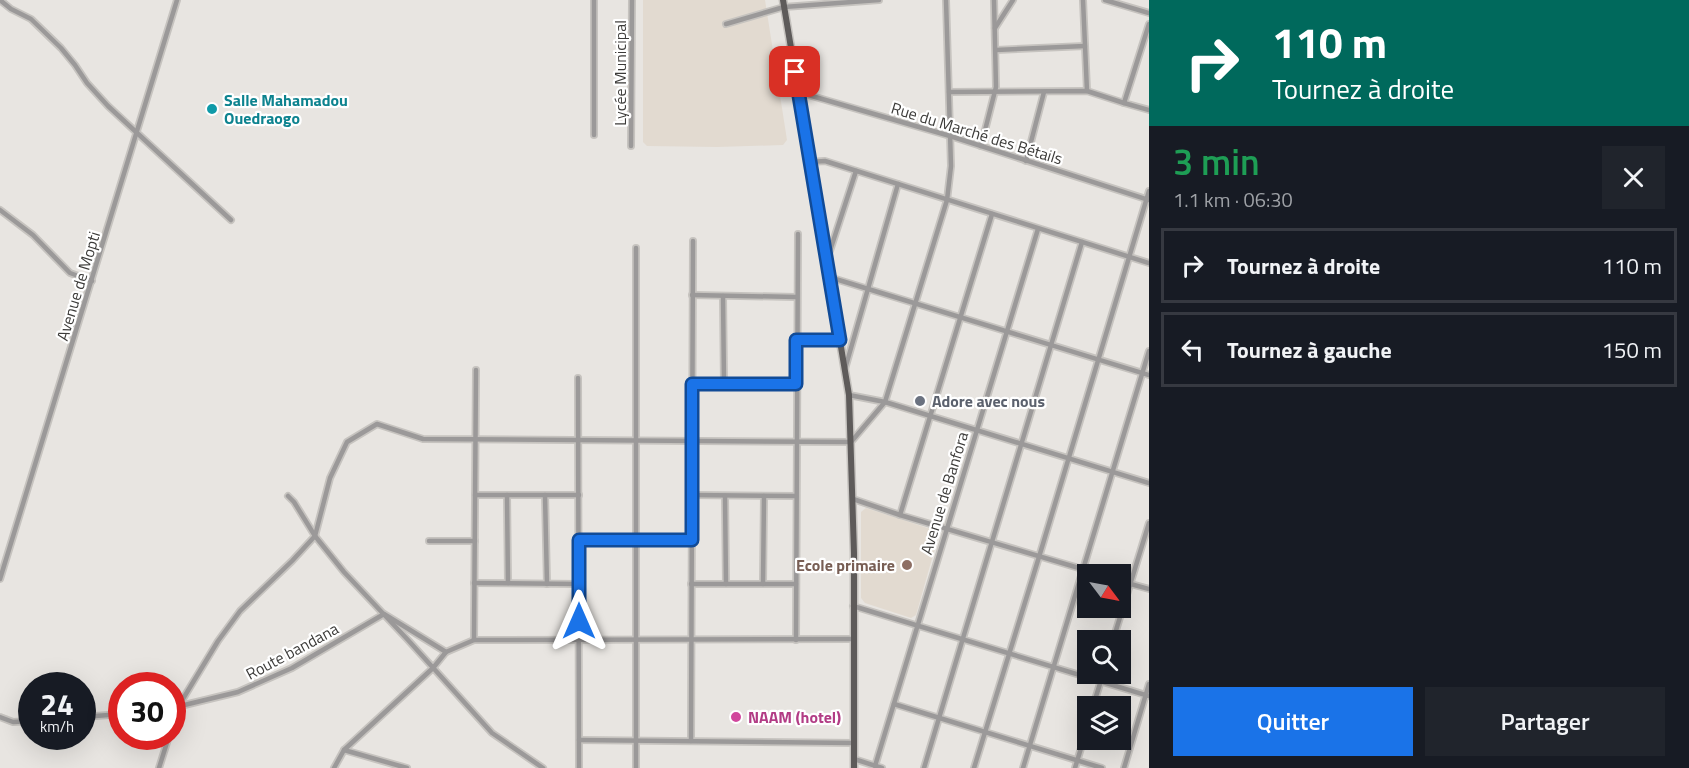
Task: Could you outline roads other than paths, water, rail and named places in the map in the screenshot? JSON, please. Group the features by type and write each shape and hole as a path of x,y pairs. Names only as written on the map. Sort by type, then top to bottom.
{"main road":[{"path":"783,4 849,395 853,499 854,768"}],"street":[{"path":"0,0 11,9 31,19 61,48 87,83 137,134 231,220"},
{"name":"Avenue de Mopti","path":"0,579 177,0"},
{"path":"594,0 594,135"},
{"name":"Lycée Municipal","path":"632,0 632,146"},
{"path":"726,24 783,4 879,0"},
{"path":"186,691 240,611 315,536 330,478 347,442 377,424 423,439 851,442 885,402 947,200 951,166 946,0"},
{"path":"981,146 995,92 994,0"},
{"path":"995,28 1013,0"},
{"path":"1083,0 1087,92"},
{"path":"1105,0 1149,13"},
{"path":"1124,103 1149,24"},
{"path":"996,50 1085,46"},
{"name":"Rue du Marché des Bétails","path":"798,92 950,136 1148,199"},
{"path":"949,92 1087,92 1149,110"},
{"path":"1026,160 1044,92"},
{"path":"810,162 825,161 1149,263"},
{"path":"826,260 856,171"},
{"path":"845,371 898,184"},
{"path":"974,768 1149,191"},
{"path":"0,210 33,235 70,273 92,281"},
{"path":"900,515 992,214"},
{"name":"Avenue de Banfora","path":"875,766 1038,229"},
{"path":"796,640 798,234"},
{"path":"691,741 693,241"},
{"path":"924,768 1082,242"},
{"path":"636,248 636,768"},
{"path":"829,277 1149,375"},
{"path":"692,295 796,297"},
{"path":"723,296 724,384"},
{"path":"796,340 840,340"},
{"path":"1085,564 1149,351"},
{"path":"474,640 476,370"},
{"path":"578,378 579,768"},
{"path":"692,384 796,384"},
{"path":"849,395 885,402 1149,483"},
{"path":"475,495 579,495"},
{"path":"507,495 508,584"},
{"path":"545,495 547,584"},
{"path":"692,495 796,496"},
{"path":"725,495 726,584"},
{"path":"288,496 315,536 344,572 492,733 543,768"},
{"path":"763,584 764,496"},
{"path":"853,499 1077,568"},
{"path":"1131,581 1149,523"},
{"path":"579,540 692,540"},
{"path":"429,541 475,541"},
{"path":"474,583 579,584"},
{"path":"691,584 796,584"},
{"path":"1131,584 1149,590"},
{"path":"1023,768 1077,590"},
{"path":"853,606 1077,674"},
{"path":"384,614 446,652"},
{"name":"Route bandana","path":"186,705 238,692 292,668 384,614"},
{"path":"334,768 344,750 433,668 446,652 474,640 853,639"},
{"path":"1111,684 1148,695"},
{"path":"1124,768 1148,695 1149,684"},
{"path":"894,704 1102,768"},
{"path":"0,717 18,722"},
{"path":"579,740 854,742"},
{"path":"159,768 164,750"},
{"path":"344,750 407,768"},
{"path":"1075,768 1080,750"},
{"path":"854,759 882,768"}],"place":[{"name":"Salle Mahamadou Ouedraogo","path":"212,109"},
{"name":"Adore avec nous","path":"920,401"},
{"name":"Ecole primaire","path":"907,565"},
{"name":"NAAM (hotel)","path":"736,717"}]}
